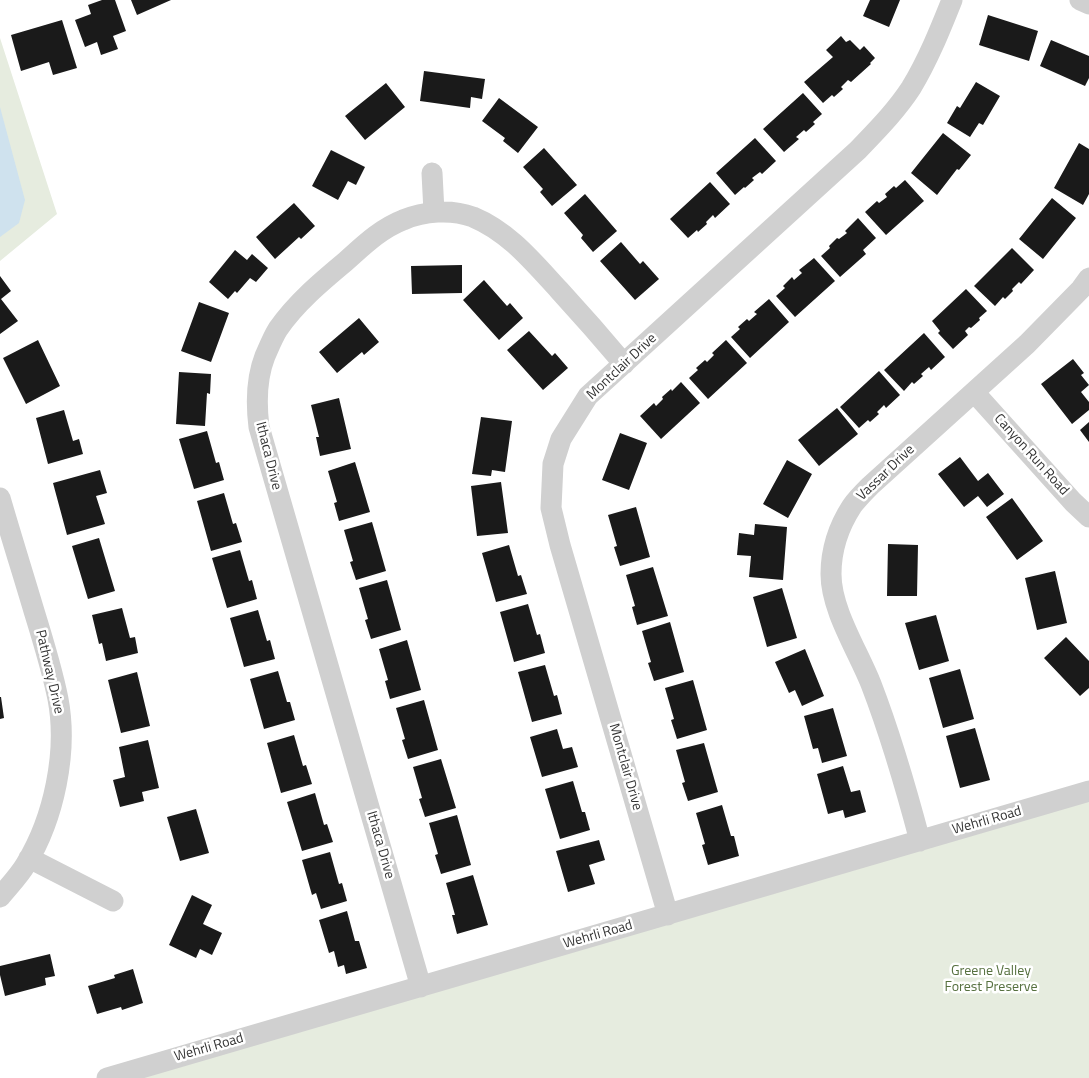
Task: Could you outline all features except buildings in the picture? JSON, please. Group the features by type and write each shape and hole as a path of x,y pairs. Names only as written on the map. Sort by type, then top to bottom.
{"street":[{"name":"Montclair Drive","path":"668,915 560,545 551,508 553,464 561,439 588,396 858,150 886,121 911,87 931,50 952,0"},
{"path":"1080,0 1089,4"},
{"path":"432,173 434,212"},
{"name":"Ithaca Drive","path":"421,986 259,427 257,399 264,357 278,330 298,304 377,234 402,220 434,212 471,216 505,236 529,257 624,364"},
{"name":"Vassar Drive","path":"920,841 888,731 870,682 837,608 831,574 834,543 853,505 864,492 1027,344 1081,289 1089,278"},
{"name":"Canyon Run Road","path":"974,392 1073,502 1089,517"},
{"name":"Pathway Drive","path":"0,498 50,665 58,700 60,720 60,754 49,813 29,858 16,878 0,897"},
{"name":"Wehrli Road","path":"107,1078 1089,791"},
{"path":"29,858 113,901"}],"green space":[{"path":"0,38 57,214 0,261"},
{"name":"Greene Valley Forest Preserve","path":"1089,791 1089,1078 108,1078"}],"water":[{"path":"0,107 25,200 19,223 0,237"}]}
